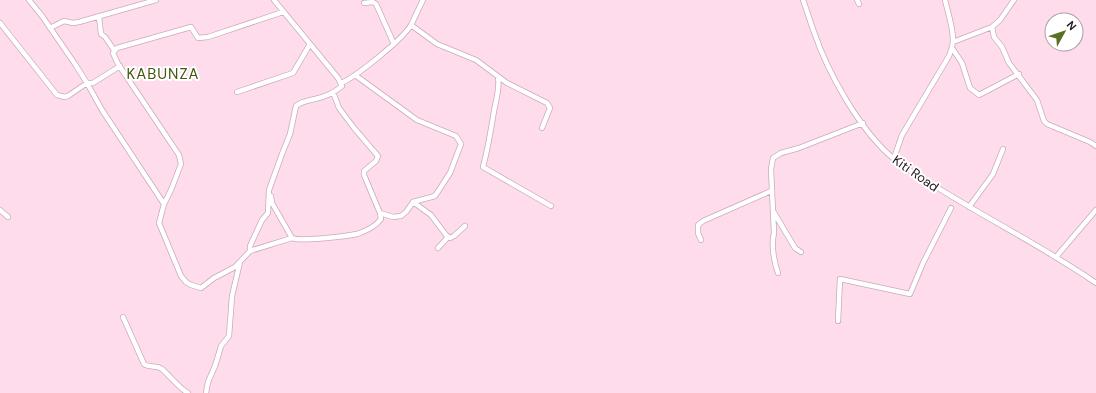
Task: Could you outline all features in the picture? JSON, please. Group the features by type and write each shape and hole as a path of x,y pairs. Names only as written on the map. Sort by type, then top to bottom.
{"street":[{"path":"29,0 87,83 102,110 164,204"},
{"path":"50,28 64,21 73,23 156,0"},
{"path":"274,0 342,83"},
{"path":"250,251 250,246 262,220 268,213 270,190 290,134 296,106 304,101 318,99 342,87 342,83 355,75 394,44 411,25 423,0"},
{"name":"Kiti Road","path":"805,0 814,33 830,70 845,98 874,138 894,158 969,207 1056,257 1096,283"},
{"path":"894,158 902,135 949,56 954,42 945,0"},
{"path":"954,42 992,27 1002,17 1014,0"},
{"path":"364,3 372,2 376,4 394,44"},
{"path":"114,50 192,27 198,38 208,37 283,12"},
{"path":"99,16 101,34 105,37 114,50 113,53 120,66 179,155 181,161 172,190 164,204 159,223 181,276 186,282 195,287 202,287 214,278 235,267 250,251 292,238 309,239 347,236 359,233 380,222 380,213 365,179 364,173 366,169 376,161 378,156 339,108 333,92"},
{"path":"0,23 57,95 65,97 68,96 87,83 93,83 120,66"},
{"path":"411,25 437,44 476,60 498,77 547,103 550,108 542,128"},
{"path":"992,27 994,37 1002,47 1007,59 1037,100 1044,120 1047,124 1096,146"},
{"path":"237,92 293,73 310,44"},
{"path":"952,48 962,63 970,88 979,95 1019,74"},
{"path":"355,75 417,120 456,136 461,144 450,173 438,193 430,198 413,202 406,212 400,216 393,217 380,213"},
{"path":"498,77 500,85 488,147 482,167 551,206"},
{"path":"778,273 772,242 774,233 771,191 773,158 776,155 799,148 863,123"},
{"path":"969,207 993,174 1003,149"},
{"path":"270,190 272,203 292,238"},
{"path":"701,240 698,233 698,225 703,221 771,191"},
{"path":"413,202 431,215 448,237"},
{"path":"838,321 840,279 910,294 923,263 951,208"},
{"path":"0,210 8,218"},
{"path":"772,210 794,248 801,252"},
{"path":"1056,257 1096,210"},
{"path":"438,248 448,237 450,238 454,236 465,226"},
{"path":"206,393 208,382 221,346 229,336 232,296 240,262"},
{"path":"123,317 144,364 161,369 170,379 175,381 183,391 188,393"}],"district":[{"name":"KABUNZA","path":"163,74"}]}
